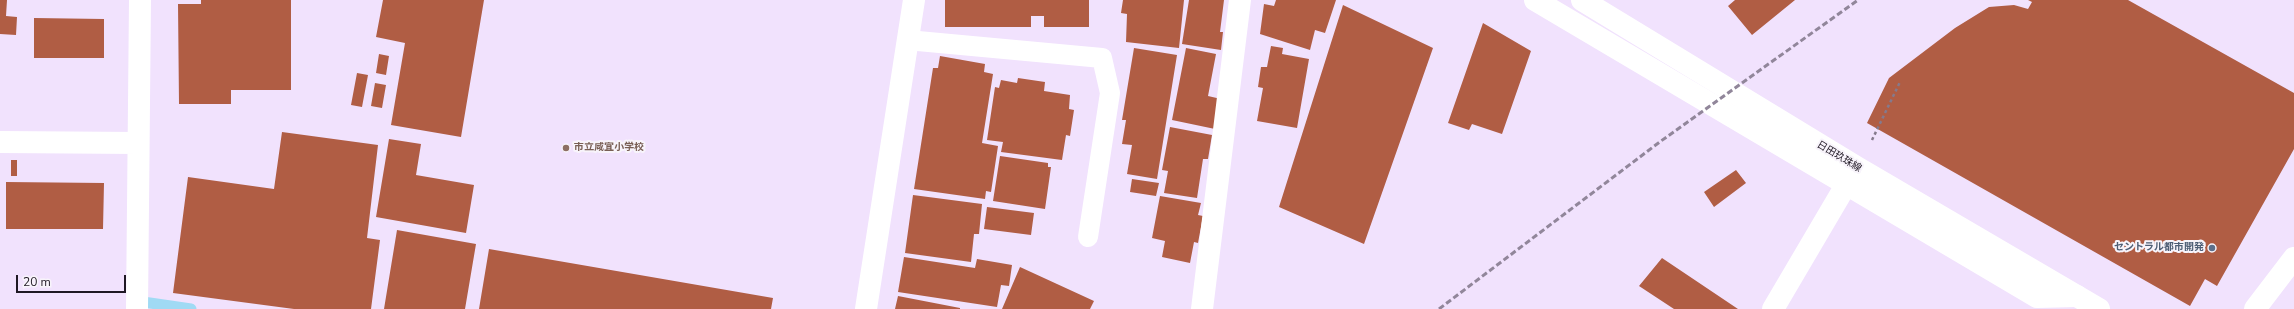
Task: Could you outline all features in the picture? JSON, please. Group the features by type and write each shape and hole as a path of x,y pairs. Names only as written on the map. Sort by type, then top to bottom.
{"street":[{"path":"137,309 140,0"},
{"path":"866,309 914,0"},
{"path":"1202,309 1240,0"},
{"path":"1535,0 2037,297 2077,296"},
{"name":"日田玖珠線","path":"1582,0 1858,168 2099,309"},
{"path":"0,142 138,143"},
{"path":"1773,309 1846,185"},
{"path":"2255,309 2294,258"}],"lane":[{"path":"907,40 1102,58 1110,93 1088,237"}],"path":[{"path":"1872,140 1900,82"}],"building":[{"path":"0,0 7,0 6,16 17,17 16,35 0,34"},
{"path":"201,0 291,0 291,90 231,90 231,104 179,104 178,4 201,4"},
{"path":"383,0 484,0 461,137 391,125 405,43 376,37"},
{"path":"945,0 1089,0 1089,27 1044,27 1044,16 1031,16 1031,27 945,27"},
{"path":"1123,0 1184,0 1179,48 1126,42 1127,14 1121,13"},
{"path":"1189,0 1224,0 1220,32 1223,32 1221,50 1182,44"},
{"path":"1276,0 1336,0 1325,33 1315,30 1310,50 1260,34 1264,4 1274,6"},
{"path":"1735,0 1795,0 1752,35 1728,6"},
{"path":"2028,0 2128,0 2294,93 2294,149 2217,286 2205,279 2190,306 1867,123 1889,78 1955,28 1989,7 2014,5 2028,9 2032,2"},
{"path":"1343,5 1433,48 1364,244 1279,207"},
{"path":"34,18 104,19 104,58 34,58"},
{"path":"1483,23 1531,51 1502,134 1472,124 1469,130 1448,123"},
{"path":"1271,46 1283,48 1282,54 1309,59 1297,128 1257,121 1263,88 1258,87 1261,67 1267,67"},
{"path":"1134,48 1177,55 1157,179 1127,174 1132,145 1122,144 1126,120 1122,120"},
{"path":"1186,48 1216,54 1208,96 1221,99 1215,129 1172,120"},
{"path":"379,54 389,56 386,75 376,73"},
{"path":"940,56 985,64 984,72 993,74 982,143 998,146 991,192 986,191 985,199 914,189 933,68 938,68"},
{"path":"357,73 368,75 362,107 351,105"},
{"path":"1018,78 1045,82 1044,91 1070,95 1069,109 1074,110 1070,136 1066,135 1062,160 1001,152 1003,142 987,140 995,87 999,88 1001,80 1017,83"},
{"path":"375,83 386,85 382,108 371,106"},
{"path":"1170,127 1212,135 1208,159 1203,159 1197,198 1164,193 1168,171 1162,170"},
{"path":"282,132 378,145 367,238 380,240 371,309 294,309 173,293 188,177 274,189"},
{"path":"389,139 421,144 416,175 474,185 466,233 376,217"},
{"path":"1000,156 1048,163 1048,167 1051,167 1045,209 993,201"},
{"path":"11,160 17,160 17,176 11,176"},
{"path":"1736,170 1746,183 1714,207 1704,192"},
{"path":"1132,179 1159,183 1156,196 1130,192"},
{"path":"6,182 104,183 103,229 6,229"},
{"path":"913,195 982,204 979,234 974,234 971,262 905,253"},
{"path":"1160,196 1201,203 1198,215 1203,216 1198,243 1194,242 1190,263 1162,257 1165,241 1152,238"},
{"path":"987,207 1034,213 1031,235 984,229"},
{"path":"397,230 476,244 465,309 384,309"},
{"path":"489,249 773,298 771,309 479,309"},
{"path":"904,257 975,268 977,259 1012,265 1009,286 1001,285 997,307 898,292"},
{"path":"1662,258 1738,309 1674,309 1639,286"},
{"path":"1020,267 1094,301 1090,309 1002,309"},
{"path":"898,296 960,308 960,309 895,309"}],"waterway":[{"path":"143,302 191,309"}],"railway":[{"path":"1439,309 1661,141 1858,0"}],"place":[{"name":"市立咸宜小学校","path":"566,148"},
{"name":"セントラル都市開発","path":"2212,248"}]}
